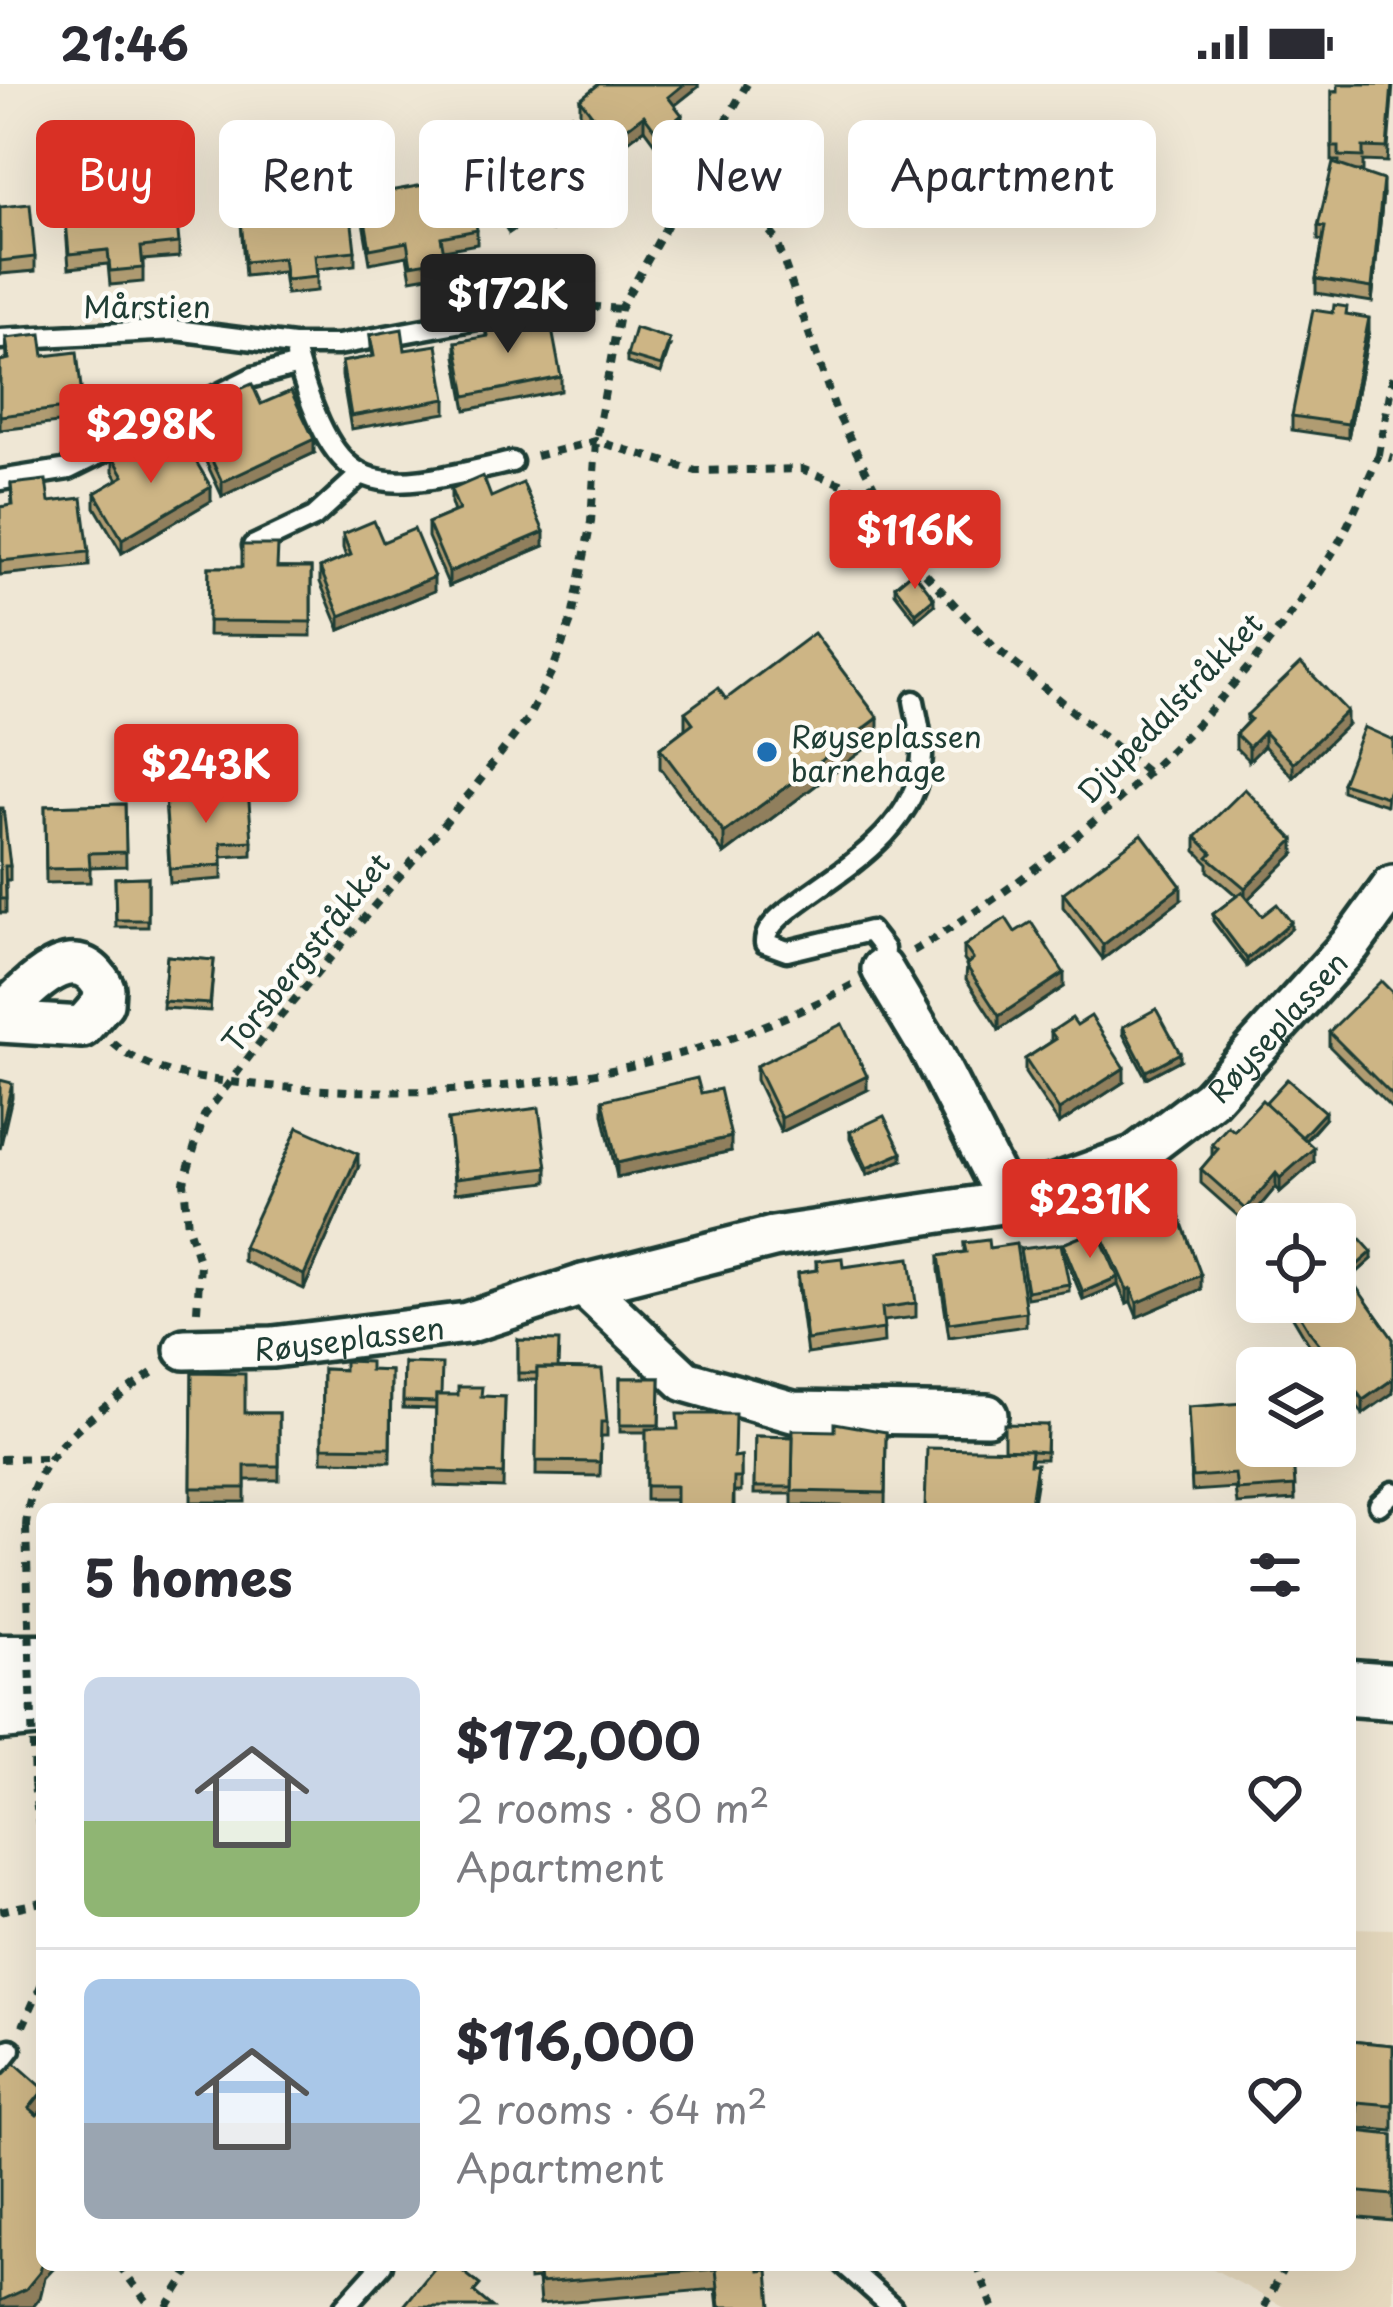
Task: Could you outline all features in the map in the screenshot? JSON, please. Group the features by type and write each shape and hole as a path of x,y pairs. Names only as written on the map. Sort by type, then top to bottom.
{"main road":[{"path":"0,1664 36,1663"},
{"path":"1356,1688 1393,1691"},
{"path":"0,1712 36,1709"}],"street":[{"name":"Røyseplassen","path":"184,1349 273,1347 467,1323 583,1285 773,1237 1008,1202 1135,1156 1210,1099 1392,892"},
{"path":"74,962 97,975 104,988 94,1018 70,1030 0,1019 38,980 74,962"},
{"path":"882,969 930,1048 1008,1202"},
{"path":"583,1285 685,1382 793,1412 987,1415"}],"lane":[{"name":"Mårstien","path":"0,480 69,470 295,355 548,307"},
{"name":"Mårstien","path":"0,339 176,331 295,355"},
{"path":"295,355 330,446 360,476 415,484 512,462"},
{"path":"253,546 314,518 360,476"},
{"path":"882,969 884,949 870,931 787,951 765,943 764,933 776,918 851,868 906,809 922,754 914,700"},
{"path":"344,2307 377,2271"},
{"path":"852,2271 892,2307"}],"path":[{"name":"Torsbergstråkket","path":"729,120 747,84"},
{"name":"Torsbergstråkket","path":"184,1349 197,1311 200,1264 188,1227 184,1182 204,1116 528,718 572,618 591,522 596,441 620,309 667,228"},
{"path":"767,228 776,239 836,411 909,556 992,646 1148,772"},
{"path":"548,307 620,309"},
{"name":"Djupedalstråkket","path":"94,1018 110,1042 141,1062 230,1082 328,1093 437,1091 580,1075 712,1044 832,996 982,911 1148,772 1275,633 1336,546 1379,455 1393,376"},
{"path":"512,462 596,441 696,471 802,469 880,499"},
{"path":"1379,455 1393,459"},
{"path":"36,1800 26,1527 34,1481 46,1458 184,1349"},
{"path":"0,1459 46,1458"},
{"path":"0,1911 36,1903"},
{"path":"6,2056 36,1995"},
{"path":"124,2271 151,2307"},
{"path":"166,2307 189,2271"},
{"path":"979,2271 993,2307"},
{"path":"1264,2307 1282,2271"}],"shaded area":[{"path":"1356,1928 1393,1929 1393,2307 1284,2307 1217,2271 1356,2271"}],"building":[{"path":"599,84 684,84 668,97 682,115 676,120 652,120 652,126 644,115 628,127 628,120 596,120 580,99"},
{"path":"1338,84 1392,84 1387,148 1363,147 1363,157 1339,156 1339,147 1332,147 1332,91 1338,91"},
{"path":"1333,163 1383,180 1372,288 1316,279 1325,227 1318,226"},
{"path":"419,186 419,228 477,230 441,237 445,259 411,265 407,242 370,249 366,228 395,228 395,190"},
{"path":"30,204 35,257 0,261 0,207"},
{"path":"67,228 178,228 179,243 141,247 143,268 110,271 108,250 69,254"},
{"path":"242,228 352,228 355,251 315,255 317,277 286,280 283,258 245,262"},
{"path":"1334,305 1347,307 1346,314 1369,318 1348,424 1292,416 1313,310 1333,313"},
{"path":"515,308 519,330 551,324 561,377 466,396 456,342 488,336 485,315"},
{"path":"635,328 670,339 661,366 627,356"},
{"path":"402,329 405,350 437,345 446,399 351,416 342,362 374,356 370,335"},
{"path":"41,334 44,356 77,352 83,406 0,416 0,361 9,359 6,338"},
{"path":"252,384 261,404 291,391 314,439 222,482 199,433 229,419 220,398"},
{"path":"143,440 154,458 184,441 211,487 122,539 95,493 124,476 113,457"},
{"path":"483,476 491,497 523,483 544,532 449,572 428,523 459,510 451,490"},
{"path":"46,480 49,502 82,498 89,552 0,561 0,507 13,505 11,484"},
{"path":"374,521 383,542 414,529 434,577 340,616 320,568 351,555 343,534"},
{"path":"242,545 278,545 277,568 311,568 311,622 208,621 209,567 242,567"},
{"path":"913,571 934,598 916,613 895,586"},
{"path":"814,633 878,718 724,833 660,748 693,723 685,712 718,688 726,699"},
{"path":"1301,663 1347,711 1293,763 1264,732 1249,747 1236,734 1251,719 1247,715"},
{"path":"1364,727 1393,740 1393,779 1386,797 1342,783"},
{"path":"248,789 252,841 221,843 222,865 170,869 165,796"},
{"path":"1245,789 1294,840 1245,888 1208,857 1212,853 1196,837"},
{"path":"125,804 126,852 89,853 90,868 46,869 45,806"},
{"path":"0,808 10,866 5,866 6,899 0,899"},
{"path":"1142,834 1181,886 1103,945 1063,893"},
{"path":"148,877 148,920 116,920 115,878"},
{"path":"1242,892 1262,916 1277,904 1291,922 1247,959 1213,914"},
{"path":"1006,918 1015,932 1031,922 1064,973 999,1016 966,965 973,959 964,946"},
{"path":"167,956 214,960 210,1004 163,1001"},
{"path":"1381,981 1393,993 1393,1096 1329,1032"},
{"path":"1156,1009 1180,1053 1146,1071 1123,1027"},
{"path":"1091,1016 1124,1068 1059,1110 1025,1059 1056,1039 1051,1032 1072,1018 1077,1025"},
{"path":"842,1024 867,1076 781,1118 756,1066"},
{"path":"697,1078 701,1093 720,1089 731,1137 617,1163 603,1100"},
{"path":"1287,1079 1325,1112 1302,1137 1265,1103"},
{"path":"0,1080 12,1083 0,1135"},
{"path":"1262,1100 1314,1148 1280,1178 1276,1173 1251,1203 1239,1203 1201,1169 1218,1149 1212,1144 1228,1126 1234,1131"},
{"path":"539,1108 547,1168 455,1179 448,1120"},
{"path":"884,1116 902,1153 867,1168 850,1132"},
{"path":"298,1127 358,1154 304,1275 243,1247"},
{"path":"1170,1191 1201,1275 1137,1303 1097,1223 1117,1214 1114,1206 1137,1195 1140,1204"},
{"path":"1097,1230 1118,1277 1083,1292 1063,1244"},
{"path":"1356,1234 1372,1252 1356,1266"},
{"path":"988,1240 989,1248 1016,1244 1026,1312 949,1323 939,1256 966,1252 964,1243"},
{"path":"1061,1244 1069,1284 1027,1291 1020,1249"},
{"path":"842,1258 843,1267 910,1258 916,1303 882,1308 884,1329 807,1340 798,1273 818,1270 816,1261"},
{"path":"1356,1287 1393,1339 1393,1379 1363,1400 1356,1391 1356,1347 1322,1347 1305,1323 1356,1323"},
{"path":"518,1340 559,1341 558,1368 518,1373"},
{"path":"344,1361 370,1362 370,1370 391,1371 390,1448 322,1447 323,1369 344,1370"},
{"path":"404,1363 442,1364 441,1395 436,1395 436,1402 403,1401"},
{"path":"537,1368 602,1369 607,1422 601,1422 600,1462 536,1461"},
{"path":"192,1373 245,1374 245,1413 279,1413 279,1466 245,1466 245,1488 191,1488"},
{"path":"620,1378 660,1378 659,1425 620,1425"},
{"path":"458,1387 482,1387 481,1396 505,1397 503,1474 435,1472 436,1395 458,1395"},
{"path":"1236,1404 1236,1467 1294,1467 1295,1486 1237,1490 1235,1474 1192,1477 1188,1407"},
{"path":"677,1414 735,1414 734,1457 741,1456 741,1478 734,1478 733,1503 676,1503 676,1486 646,1486 646,1429 678,1429"},
{"path":"835,1423 886,1432 885,1493 792,1491 793,1430 835,1431"},
{"path":"1004,1424 1047,1425 1046,1452 1004,1449"},
{"path":"755,1436 793,1437 792,1487 754,1487"},
{"path":"927,1448 1031,1450 1030,1464 1037,1464 1031,1503 925,1503"},
{"path":"1356,2042 1393,2045 1393,2105 1358,2102 1356,2121"},
{"path":"15,2063 36,2082 36,2099 29,2108 36,2114 36,2271 40,2271 26,2289 0,2301 0,2078"},
{"path":"1356,2131 1393,2135 1393,2195 1356,2192"},
{"path":"432,2271 462,2271 480,2285 474,2292 492,2307 403,2307"},
{"path":"539,2271 691,2271 540,2283"},
{"path":"716,2271 768,2271 771,2307 720,2307"}],"place":[{"name":"Røyseplassen barnehage","path":"767,752"}]}
